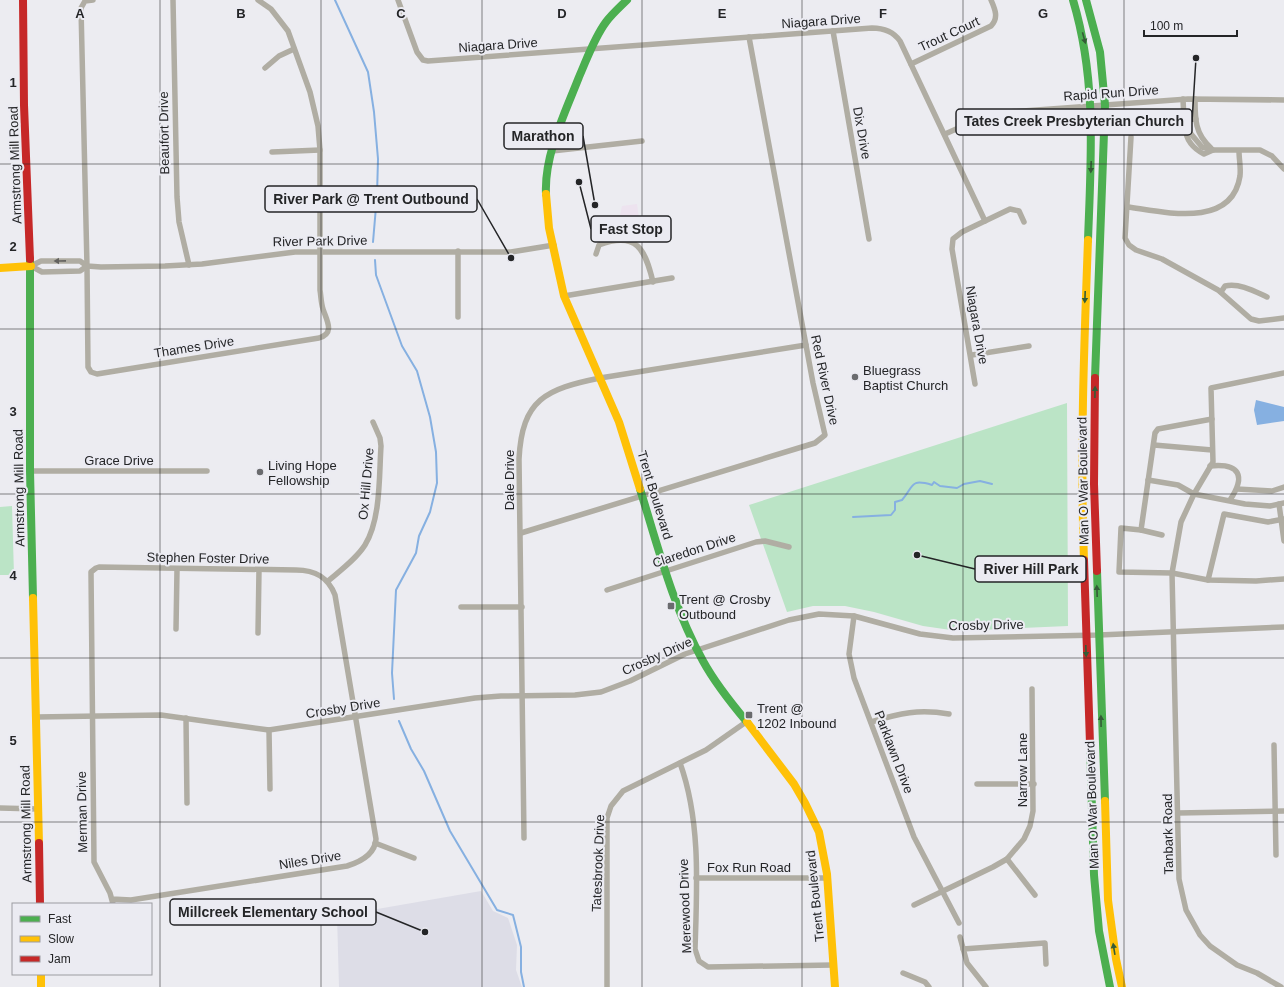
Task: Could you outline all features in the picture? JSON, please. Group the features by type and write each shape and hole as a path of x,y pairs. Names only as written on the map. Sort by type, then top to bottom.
{"main road":[{"name":"Armstrong Mill Road","path":"23,0 25,113 31,266 30,471 37,717 40,903"},
{"name":"Trent Boulevard","path":"627,0 606,22 590,50 566,110 552,151 545,183 548,221 564,296 619,422 667,571 676,604 697,650 714,678 746,722 791,779 806,802 820,836 827,878 835,987"},
{"name":"Man O War Boulevard","path":"1073,0 1087,51 1092,106 1082,385 1082,502 1094,875 1099,931 1110,987"},
{"name":"Man O War Boulevard","path":"1086,0 1100,52 1105,105 1094,427 1108,900 1116,959 1122,987"},
{"name":"River Park Drive","path":"0,268 31,266"},
{"path":"41,975 41,987"}],"street":[{"name":"Thames Drive","path":"93,0 85,1 82,8 88,266 88,366 91,372 97,374 324,337 330,327 321,300 320,150 315,110 288,31 271,9 258,0"},
{"name":"Beaufort Drive","path":"173,0 177,197 179,222 189,265"},
{"name":"Niagara Drive","path":"398,0 417,52 423,60 438,61 872,28 884,29 897,37 945,134 985,221 957,235 952,243 976,384"},
{"name":"Trout Court","path":"911,64 992,26 996,13 991,0"},
{"name":"Dix Drive","path":"833,31 869,239"},
{"name":"Red River Drive","path":"521,533 815,443 824,437 826,432 816,399 749,37"},
{"path":"265,68 279,56 294,49"},
{"path":"1183,99 1186,128 1198,143 1204,154 1213,150"},
{"name":"Rapid Run Drive","path":"945,134 969,122 993,114 1183,99 1284,100"},
{"path":"1195,99 1198,143"},
{"path":"1158,128 1184,120 1196,119"},
{"path":"1131,137 1125,238 1129,246 1162,259 1221,292 1251,319 1259,321 1284,318"},
{"path":"552,151 642,140"},
{"path":"1198,143 1213,150 1260,150 1272,156 1284,169"},
{"path":"272,152 320,150"},
{"path":"1128,207 1179,213 1208,212 1221,205 1233,194 1240,174 1239,151"},
{"path":"985,221 1006,211 1014,209 1019,211 1024,222"},
{"path":"596,254 599,245 605,242 627,240 635,243 648,260 653,282"},
{"name":"River Park Drive","path":"31,266 41,261 80,261 88,266 113,268 189,265 272,254 320,252 511,252 554,245"},
{"path":"458,251 458,317"},
{"name":"River Park Drive","path":"31,266 42,272 80,271 88,266"},
{"path":"564,296 672,278"},
{"path":"1221,292 1224,286 1232,284 1247,288 1267,297"},
{"name":"Dale Drive","path":"524,838 520,452 521,438 526,421 536,404 554,390 568,385 600,378 806,345"},
{"path":"972,355 1029,346"},
{"path":"1210,466 1213,462 1211,388 1284,373"},
{"path":"1141,530 1148,480 1158,429 1212,420"},
{"name":"Ox Hill Drive","path":"328,581 361,550 371,533 374,521 381,446 380,438 373,422"},
{"path":"1154,445 1212,450"},
{"path":"1210,466 1225,464 1235,470 1239,479 1237,489 1230,500"},
{"name":"Tanbark Road","path":"1210,466 1194,494 1181,522 1172,573 1179,879 1182,895 1192,923 1200,935 1217,952 1236,965 1257,973 1281,987"},
{"name":"Grace Drive","path":"30,471 207,471"},
{"path":"1148,480 1178,485 1194,494 1245,504 1270,506 1281,504 1284,541"},
{"path":"1237,489 1272,491 1284,487"},
{"path":"1208,580 1224,514 1257,521 1282,520"},
{"path":"1162,535 1141,530 1121,528 1119,572 1172,573 1208,580 1256,581 1284,579"},
{"name":"Claredon Drive","path":"607,590 756,542 765,541 789,547"},
{"name":"Stephen Foster Drive","path":"92,716 91,572 96,568 177,570 304,570 312,572 328,581"},
{"path":"176,629 177,570"},
{"path":"258,633 259,570"},
{"path":"328,581 335,595 376,843 414,858"},
{"path":"461,607 522,607"},
{"name":"Crosby Drive","path":"37,717 145,715 186,718 269,730 474,698 501,696 575,696 601,692 697,650 801,617 830,614 854,616 940,637 1099,635 1284,627"},
{"name":"Parklawn Drive","path":"854,616 849,642 850,666 914,837 960,923"},
{"name":"Narrow Lane","path":"914,905 942,890 993,867 1007,859 1021,844 1030,826 1033,811 1034,784 1032,689"},
{"path":"871,722 911,711 922,710 949,714"},
{"name":"Merman Drive","path":"92,716 94,862 113,901"},
{"path":"186,718 187,803"},
{"name":"Tatesbrook Drive","path":"607,987 607,818 611,806 623,791 706,750 746,722"},
{"path":"269,730 270,789"},
{"path":"1274,745 1276,855"},
{"name":"Merewood Drive","path":"680,763 692,806 696,878 695,949 699,962 708,967 834,965"},
{"path":"977,784 1034,784"},
{"path":"0,808 38,809"},
{"path":"1178,813 1284,811"},
{"name":"Niles Drive","path":"113,901 130,900 347,866 355,864 367,856 376,843"},
{"path":"1007,859 1035,894"},
{"name":"Fox Run Road","path":"696,878 827,878"},
{"path":"960,937 967,963 986,987"},
{"path":"963,949 1045,943 1046,964"},
{"path":"903,973 925,982 929,987"}],"shaded area":[{"path":"637,204 640,225 615,227 614,217 620,216 622,206"},
{"path":"481,891 493,911 508,918 517,945 516,970 522,987 339,987 337,916"}],"green space":[{"path":"1067,403 1068,626 958,631 923,626 874,612 845,606 813,606 787,612 749,505"},
{"path":"12,506 14,575 0,575 0,507"}],"water":[{"path":"1256,400 1284,407 1284,421 1257,425 1254,410"}],"waterway":[{"path":"335,0 368,72 374,112 378,159 373,242"},
{"path":"375,260 376,275 402,346 417,371 430,417 436,452 437,483 430,512 419,536 416,553 396,590 392,673 394,699"},
{"path":"853,517 891,515 895,510 895,502 902,500 916,483 932,485 934,482 940,486 957,488 964,484 980,481 992,484"},
{"path":"399,721 411,749 424,771 450,831 497,910 513,915 521,947 521,972 524,987"}],"traffic: fast":[{"path":"546,194 548,164 556,134 579,77 602,28 611,16 627,0"},
{"path":"1073,0 1081,30 1086,60 1091,119 1088,240"},
{"path":"1086,0 1100,52 1105,105 1095,378"},
{"path":"30,259 30,471 33,598"},
{"path":"640,489 667,576 692,640 713,677 747,722"},
{"path":"1097,571 1105,801"},
{"path":"1090,744 1094,875 1099,931 1110,987"}],"traffic: slow":[{"path":"546,194 549,228 564,296 619,422 640,489"},
{"path":"1084,560 1082,440 1088,240"},
{"path":"0,268 31,266"},
{"path":"33,598 39,843"},
{"path":"747,722 794,784 819,832 827,874 835,987"},
{"path":"1105,801 1108,900 1116,959 1122,987"},
{"path":"41,975 41,987"}],"traffic: jam":[{"path":"23,0 24,105 30,259"},
{"path":"1095,378 1094,484 1097,571"},
{"path":"1084,560 1090,744"},
{"path":"39,843 40,903"}],"place":[{"name":"Tates Creek Presbyterian Church","path":"1196,58"},
{"name":"Fast Stop","path":"579,182"},
{"name":"Marathon","path":"595,205"},
{"name":"River Park @ Trent Outbound","path":"511,258"},
{"name":"Bluegrass Baptist Church","path":"855,377"},
{"name":"Living Hope Fellowship","path":"260,472"},
{"name":"River Hill Park","path":"917,555"},
{"name":"Trent @ Crosby Outbound","path":"671,606"},
{"name":"Trent @ 1202 Inbound","path":"749,715"},
{"name":"Millcreek Elementary School","path":"425,932"}]}
